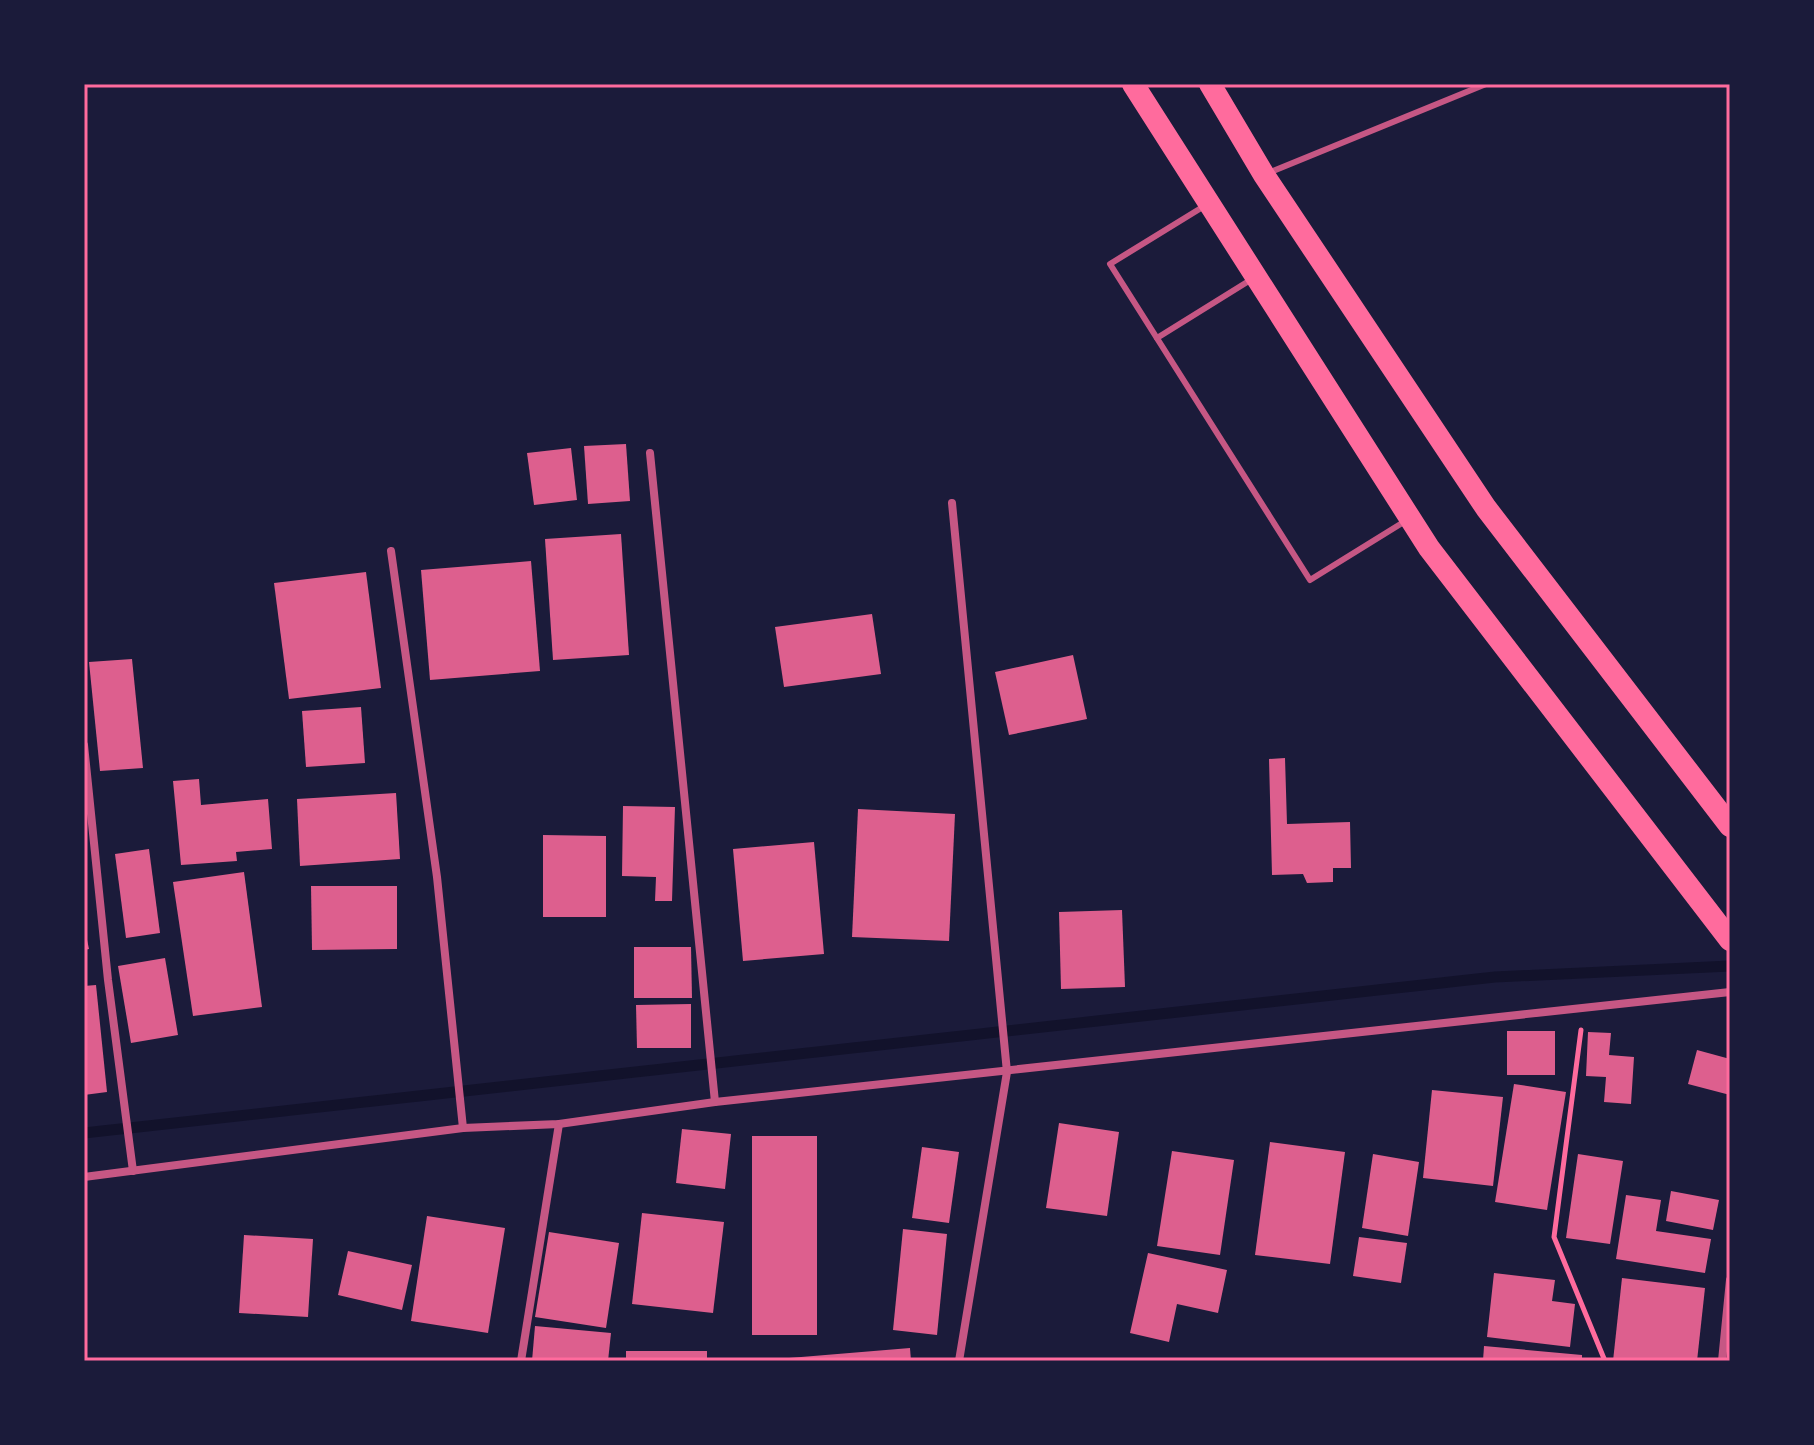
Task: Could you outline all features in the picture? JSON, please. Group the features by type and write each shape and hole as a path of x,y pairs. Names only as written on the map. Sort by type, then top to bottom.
{"highway":[{"path":"1133,84 1429,548 1730,940"},
{"path":"1210,84 1264,175 1486,508 1730,826"}],"street":[{"path":"650,453 715,1102"},
{"path":"952,503 1007,1072 959,1361"},
{"path":"391,551 437,877 463,1128"},
{"path":"84,745 108,980 133,1171"},
{"path":"84,1177 463,1128 559,1124 715,1102 1730,992"},
{"path":"521,1361 559,1124"},
{"path":"1722,1361 1730,1280"}],"lane":[{"path":"1264,175 1486,84"},
{"path":"1208,203 1110,264 1310,580 1410,518"},
{"path":"1157,338 1256,276"}],"path":[{"path":"1585,1006 1554,1237 1605,1361"}],"building":[{"path":"626,444 630,501 588,504 584,446"},
{"path":"571,448 577,500 534,505 527,453"},
{"path":"621,534 629,655 553,660 545,539"},
{"path":"531,561 540,671 430,680 421,570"},
{"path":"366,572 381,688 289,699 274,583"},
{"path":"872,614 881,674 784,687 775,627"},
{"path":"1073,655 1087,719 1009,735 995,672"},
{"path":"132,659 143,768 100,771 89,662"},
{"path":"361,707 365,763 306,767 302,711"},
{"path":"1285,758 1287,824 1350,822 1351,868 1333,868 1333,882 1307,883 1303,874 1272,875 1269,759"},
{"path":"199,779 201,805 268,799 272,849 236,852 237,861 181,865 173,781"},
{"path":"396,793 400,859 300,866 297,799"},
{"path":"623,806 675,807 672,901 655,901 656,877 622,876"},
{"path":"858,809 955,814 949,941 852,937"},
{"path":"543,835 606,836 606,917 543,917"},
{"path":"814,842 824,954 743,961 733,849"},
{"path":"149,849 160,933 126,938 115,854"},
{"path":"244,872 262,1007 193,1016 173,882"},
{"path":"311,886 397,886 397,949 312,950"},
{"path":"1122,910 1125,987 1061,989 1059,912"},
{"path":"84,926 89,949 84,950"},
{"path":"634,947 691,947 692,998 634,998"},
{"path":"165,958 178,1035 131,1043 118,966"},
{"path":"96,985 107,1092 84,1095 84,986"},
{"path":"691,1004 691,1048 637,1048 636,1005"},
{"path":"1507,1031 1555,1031 1555,1075 1507,1075"},
{"path":"1588,1032 1611,1033 1609,1055 1634,1057 1631,1104 1604,1102 1606,1077 1586,1076"},
{"path":"1697,1050 1730,1059 1730,1095 1688,1084"},
{"path":"1514,1084 1566,1092 1547,1210 1495,1202"},
{"path":"1432,1090 1503,1097 1493,1186 1423,1178"},
{"path":"1059,1123 1119,1132 1107,1216 1046,1208"},
{"path":"682,1129 731,1134 725,1189 676,1183"},
{"path":"752,1136 817,1136 817,1335 752,1335"},
{"path":"1270,1142 1345,1152 1330,1264 1255,1255"},
{"path":"922,1147 959,1152 949,1223 912,1218"},
{"path":"1172,1151 1234,1160 1220,1255 1157,1246"},
{"path":"1373,1154 1419,1162 1408,1236 1362,1228"},
{"path":"1578,1154 1623,1161 1610,1244 1566,1238"},
{"path":"1671,1191 1719,1200 1713,1230 1666,1221"},
{"path":"1626,1195 1661,1200 1656,1231 1711,1239 1705,1273 1616,1259"},
{"path":"642,1213 724,1222 713,1313 632,1304"},
{"path":"427,1216 505,1228 488,1333 411,1321"},
{"path":"903,1229 947,1234 937,1335 893,1330"},
{"path":"549,1232 619,1243 606,1328 535,1317"},
{"path":"244,1235 313,1239 308,1317 239,1313"},
{"path":"1359,1237 1407,1243 1401,1283 1353,1276"},
{"path":"348,1251 412,1265 402,1310 338,1295"},
{"path":"1148,1253 1227,1270 1218,1313 1177,1304 1169,1342 1130,1333"},
{"path":"1494,1273 1555,1280 1552,1301 1575,1304 1570,1347 1487,1337"},
{"path":"1622,1278 1705,1288 1697,1361 1613,1361"},
{"path":"535,1326 611,1333 608,1361 532,1361"},
{"path":"1484,1346 1582,1355 1582,1361 1483,1361"},
{"path":"910,1348 911,1361 777,1361 777,1359"},
{"path":"626,1351 707,1351 707,1361 626,1361"}],"waterway":[{"path":"84,1133 1495,977 1730,966"}]}
